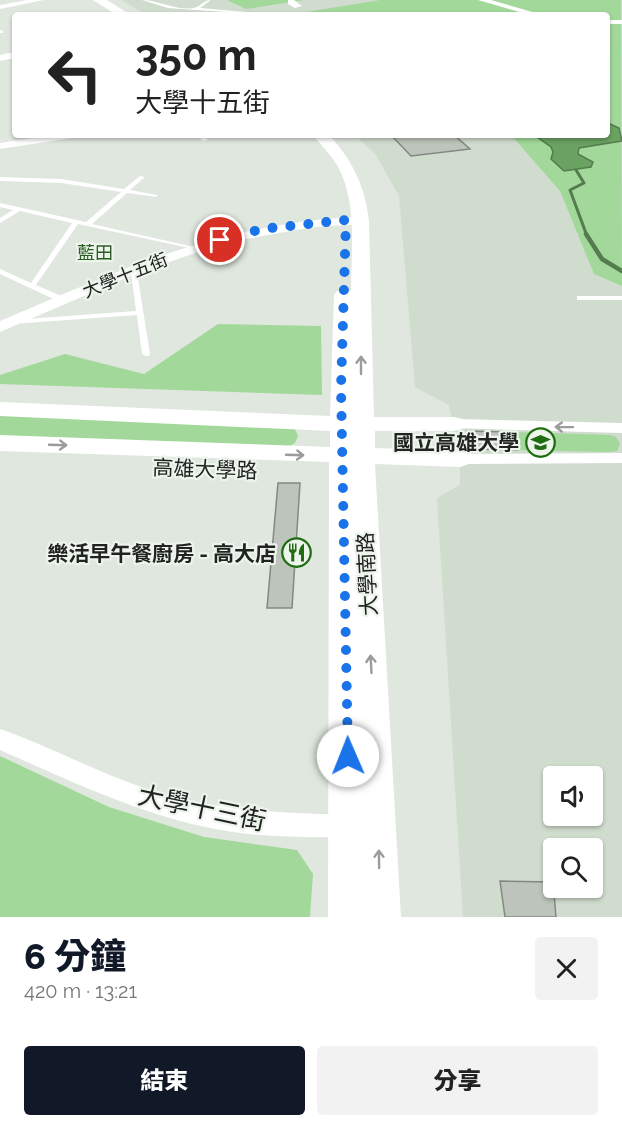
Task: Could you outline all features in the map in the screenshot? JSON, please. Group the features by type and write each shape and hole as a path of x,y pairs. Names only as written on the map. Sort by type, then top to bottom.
{"street":[{"path":"0,7 40,0"},
{"path":"84,0 104,12"},
{"path":"99,0 120,12"},
{"path":"482,0 526,12"},
{"path":"504,7 511,12"},
{"path":"0,146 52,138"},
{"name":"大學南路","path":"312,138 326,154 339,175 353,220"},
{"name":"大學南路","path":"323,138 350,171 358,194 353,220 352,416 363,826 381,917"},
{"name":"大學十五街","path":"5,325 192,248 262,229 353,220"},
{"path":"0,395 352,416 408,423 622,429"},
{"path":"0,409 352,416"},
{"name":"高雄大學路","path":"0,443 353,466"},
{"path":"460,459 622,458"},
{"name":"高雄大學路","path":"0,461 353,466 408,459 460,459"},
{"name":"大學十三街","path":"0,739 117,789 166,806 232,820 298,826 363,826"},
{"name":"大學南路","path":"348,917 363,826"}],"lane":[{"path":"144,0 156,6 240,12"},
{"path":"153,0 161,4 192,6 201,0"},
{"path":"196,9 209,0"},
{"path":"87,225 123,191 142,177"},
{"path":"0,179 61,181 155,196"},
{"path":"0,205 192,248"},
{"path":"0,221 19,209"},
{"path":"32,286 76,222"},
{"path":"0,271 63,300"},
{"path":"134,272 146,354"},
{"path":"580,298 622,298"},
{"path":"5,325 140,313"}],"shaded area":[{"name":"國立高雄大學","path":"121,0 622,0 622,917 463,917 437,498 460,485 460,459 449,405 415,387 399,196 376,155 358,138 610,138 610,12 142,12"},
{"path":"227,0 304,0 246,9"},
{"path":"380,0 621,0 622,286 594,274 560,191 514,138 610,138 610,12 306,12"},
{"path":"610,124 619,128 622,141 579,148 578,154 593,162 591,167 564,171 551,159 553,152 551,147 538,138 610,138"},
{"path":"218,324 321,326 322,395 0,384 0,375 65,354 144,374"},
{"path":"0,413 294,427 298,436 295,443 288,447 0,437"},
{"path":"515,432 610,435 616,437 620,444 617,451 608,452 518,450"},
{"path":"0,756 109,807 204,837 297,850 313,874 310,917 0,917"}],"building":[{"path":"394,138 457,138 470,149 411,156"},
{"path":"467,431 515,432 518,450 468,449"},
{"path":"278,483 300,483 292,608 267,608"},
{"path":"500,881 543,882 543,898 554,898 556,917 505,917"}],"waterway":[{"path":"576,170 584,183 570,190 587,235"},
{"path":"587,235 602,259 622,271"}],"place":[{"name":"國立高雄大學","path":"540,442"},
{"name":"樂活早午餐廚房 - 高大店","path":"297,553"}],"district":[{"name":"藍田","path":"95,252"}],"route":[{"path":"220,240 262,229 346,220 341,388 348,756"}]}
